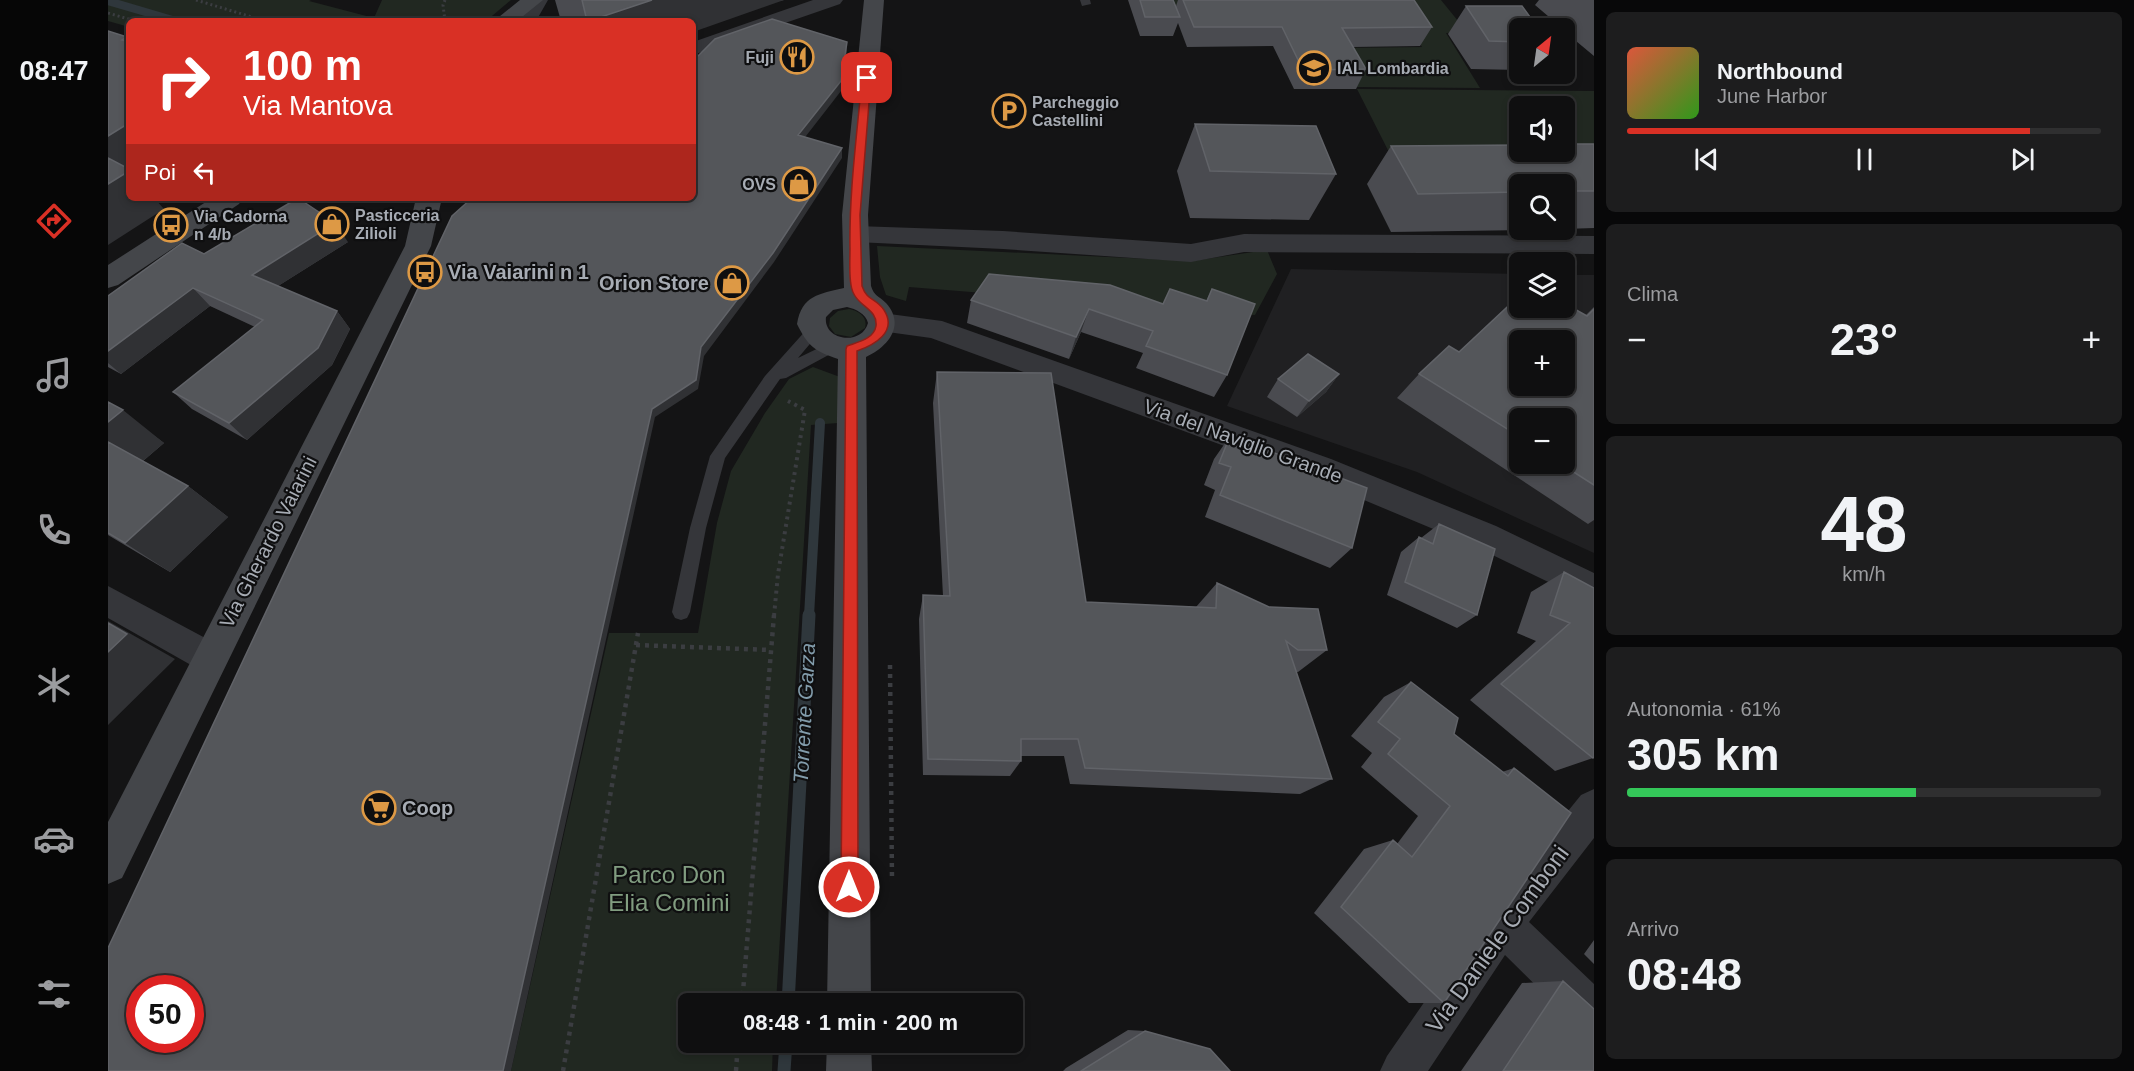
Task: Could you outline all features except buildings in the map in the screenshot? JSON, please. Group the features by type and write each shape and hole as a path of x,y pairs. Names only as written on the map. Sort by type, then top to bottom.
{"main road":[{"path":"508,18 535,0"},
{"path":"861,299 856,286 855,215 874,0"},
{"path":"108,278 225,201"},
{"name":"Via Gherardo Vaiarini","path":"108,864 166,744 418,246 422,205"},
{"path":"832,343 873,340 880,332 882,323 880,313 861,299 840,297 822,304 813,312 810,322 832,343 849,993"},
{"path":"849,1053 849,1071"}],"street":[{"path":"527,18 535,0"},
{"path":"696,48 833,0"},
{"path":"855,234 1003,240 1191,253 1244,243 1594,245"},
{"name":"Via del Naviglio Grande","path":"882,323 933,328 1320,468 1485,536 1594,589"},
{"path":"108,601 210,658"},
{"name":"Via Daniele Comboni","path":"1402,1071 1502,924 1594,808"},
{"path":"1502,924 1594,1013"}],"lane":[{"path":"770,380 832,343"},
{"path":"681,612 698,528 718,456 770,380 832,343"}],"path":[{"path":"196,0 255,18"},
{"path":"445,0 443,5 445,18"},
{"path":"108,13 126,18"},
{"path":"743,993 778,574 805,410 787,400"},
{"path":"563,1071 638,633"},
{"path":"636,645 770,650"},
{"path":"736,1071 737,1053"}],"shaded area":[{"path":"1291,269 1509,274 1509,318 1575,318 1575,275 1594,275 1594,553 1417,472 1227,406"}],"green space":[{"path":"108,0 311,0 309,1 374,18 126,18 126,26 108,21"},
{"path":"382,0 511,0 490,18 374,18"},
{"path":"1162,0 1441,0 1467,32 1446,33 1480,88 1357,87 1336,48 1422,47 1399,10 1166,11"},
{"path":"1357,89 1594,91 1594,170 1397,168"},
{"path":"877,246 1192,261 1267,250 1277,274 1255,315 909,287 906,301 886,295 880,277"},
{"path":"849,309 862,315 866,324 865,328 851,337 835,334 829,326 830,318 838,311"},
{"name":"Parco Don Elia Comini","path":"813,367 840,377 838,423 811,425 777,993 678,993 678,1053 773,1053 772,1071 511,1071 609,633 698,633 717,523 731,471 765,413 789,379"}],"waterway":[{"name":"Torrente Garza","path":"108,1 166,18"},
{"name":"Torrente Garza","path":"809,616 820,423"},
{"name":"Torrente Garza","path":"789,993 809,615"},
{"name":"Torrente Garza","path":"784,1071 785,1053"}],"place":[{"name":"Fuji","path":"797,57"},
{"name":"IAL Lombardia","path":"1314,68"},
{"name":"Parcheggio Castellini","path":"1009,111"},
{"name":"OVS","path":"799,184"},
{"name":"Pasticceria Zilioli","path":"332,224"},
{"name":"Via Cadorna n 4/b","path":"171,225"},
{"name":"Via Vaiarini n 1","path":"425,272"},
{"name":"Orion Store","path":"732,283"},
{"name":"Coop","path":"379,808"}],"route":[{"path":"849,887 852,349 864,346 873,340 880,332 882,323 880,313 861,299 856,286 855,215 867,78"}]}
